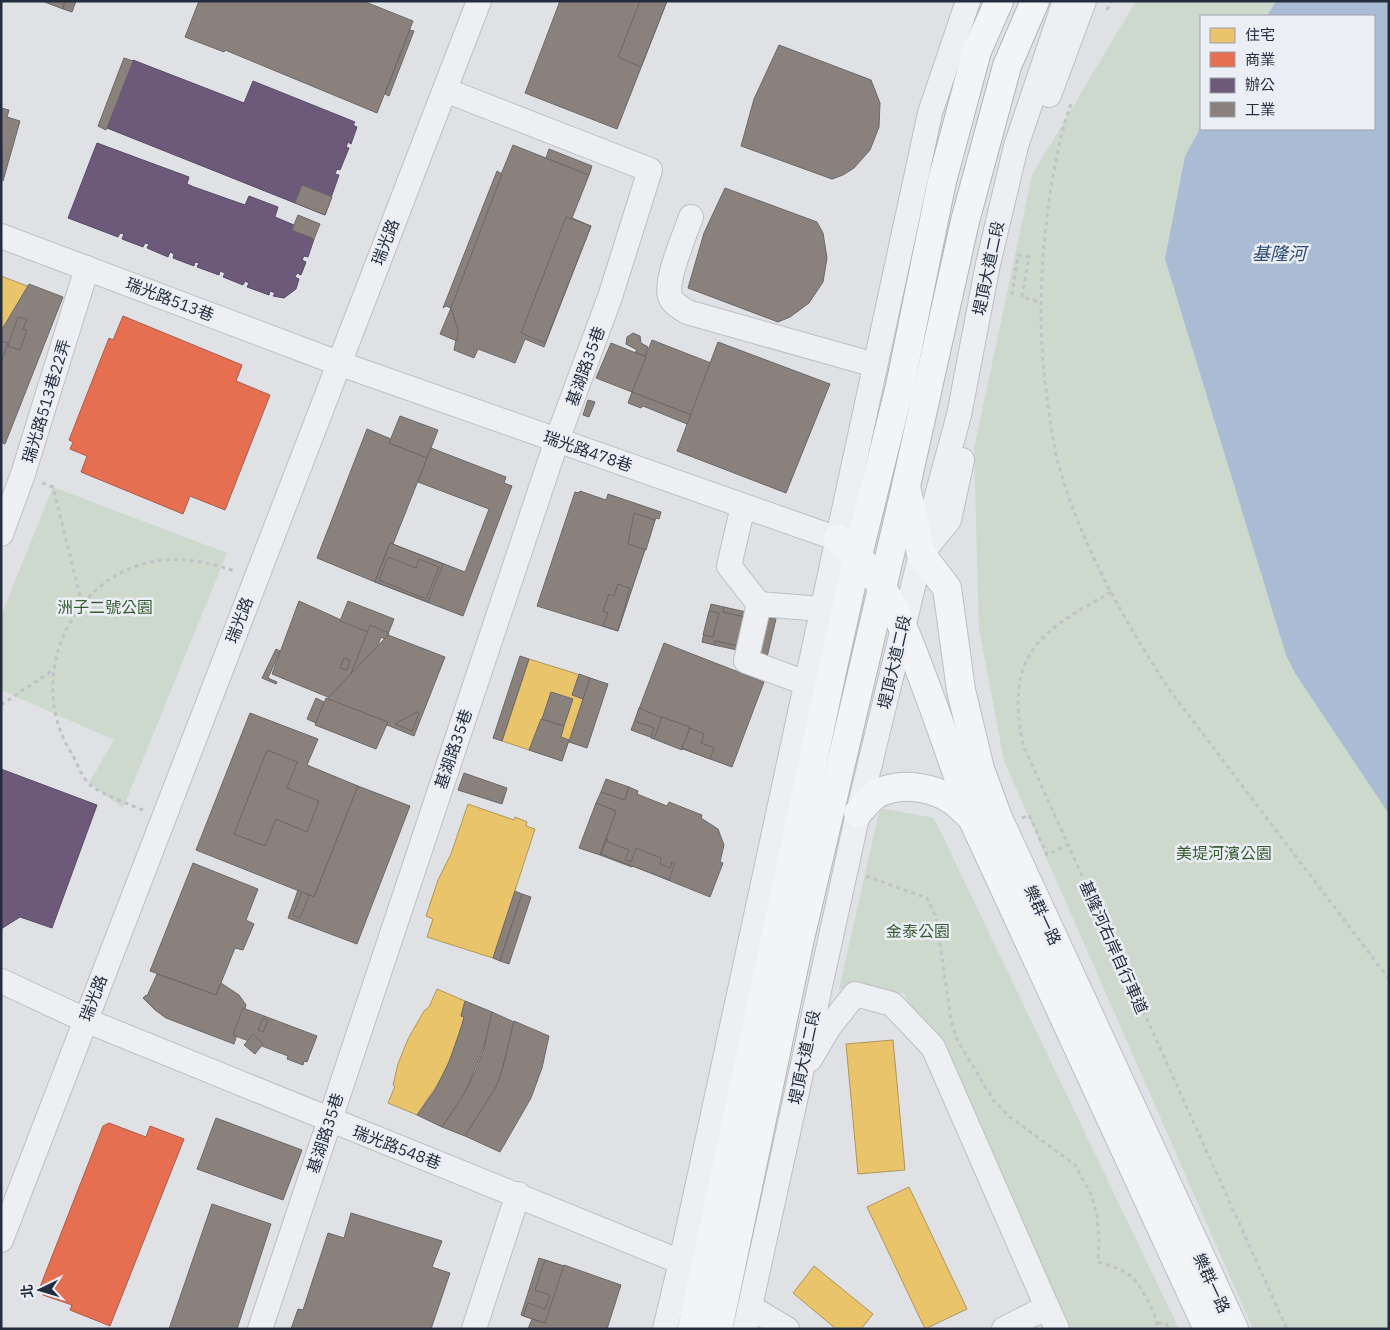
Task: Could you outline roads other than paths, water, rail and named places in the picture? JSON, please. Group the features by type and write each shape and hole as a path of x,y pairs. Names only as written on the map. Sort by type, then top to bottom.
{"main road":[{"path":"692,1329 848,547 900,386 942,182 977,51 998,1"},
{"name":"堤頂大道二段","path":"718,1329 799,943 883,587 968,212 1007,66 1035,1"},
{"name":"樂群一路","path":"906,486 921,554 947,588 961,690 980,769 998,818 1234,1329"},
{"name":"樂群一路","path":"848,547 883,587 903,625 946,737 972,818 1208,1329"},
{"path":"858,813 874,796 887,790 906,787 925,789 951,800 972,818"}],"street":[{"name":"瑞光路","path":"1,1240 479,1"},
{"path":"665,1329 822,609 848,547 875,365 930,113 968,1"},
{"name":"堤頂大道二段","path":"747,1318 858,813 921,554 959,415 988,264 1016,146 1065,1"},
{"path":"921,554 949,520 995,297 1035,132 1084,1"},
{"name":"基湖路35巷","path":"260,1329 557,440 610,297 650,170 445,90"},
{"path":"691,217 668,286 670,298 679,307 687,312 875,365"},
{"name":"瑞光路513巷","path":"1,236 338,363"},
{"name":"瑞光路513巷22弄","path":"1,534 23,474 87,268"},
{"name":"瑞光路478巷","path":"338,363 743,506 848,547"},
{"path":"743,506 729,566 759,604 822,609"},
{"path":"759,604 746,662 806,683"},
{"name":"瑞光路548巷","path":"1,981 85,1020 329,1121 518,1194 681,1262"},
{"path":"800,1075 829,1027 855,994 892,1004 933,1047 1057,1329"},
{"path":"474,1329 518,1194"},
{"path":"1004,1329 1046,1307"},
{"path":"747,1318 787,1329"}],"water":[{"name":"基隆河","path":"1276,1 1389,1 1389,814 1295,673 1286,655 1165,259 1185,156 1200,129 1375,130 1375,15 1268,15"}],"park label":[{"name":"洲子二號公園","path":"105,607"},
{"name":"美堤河濱公園","path":"1224,853"},
{"name":"金泰公園","path":"918,931"}]}
